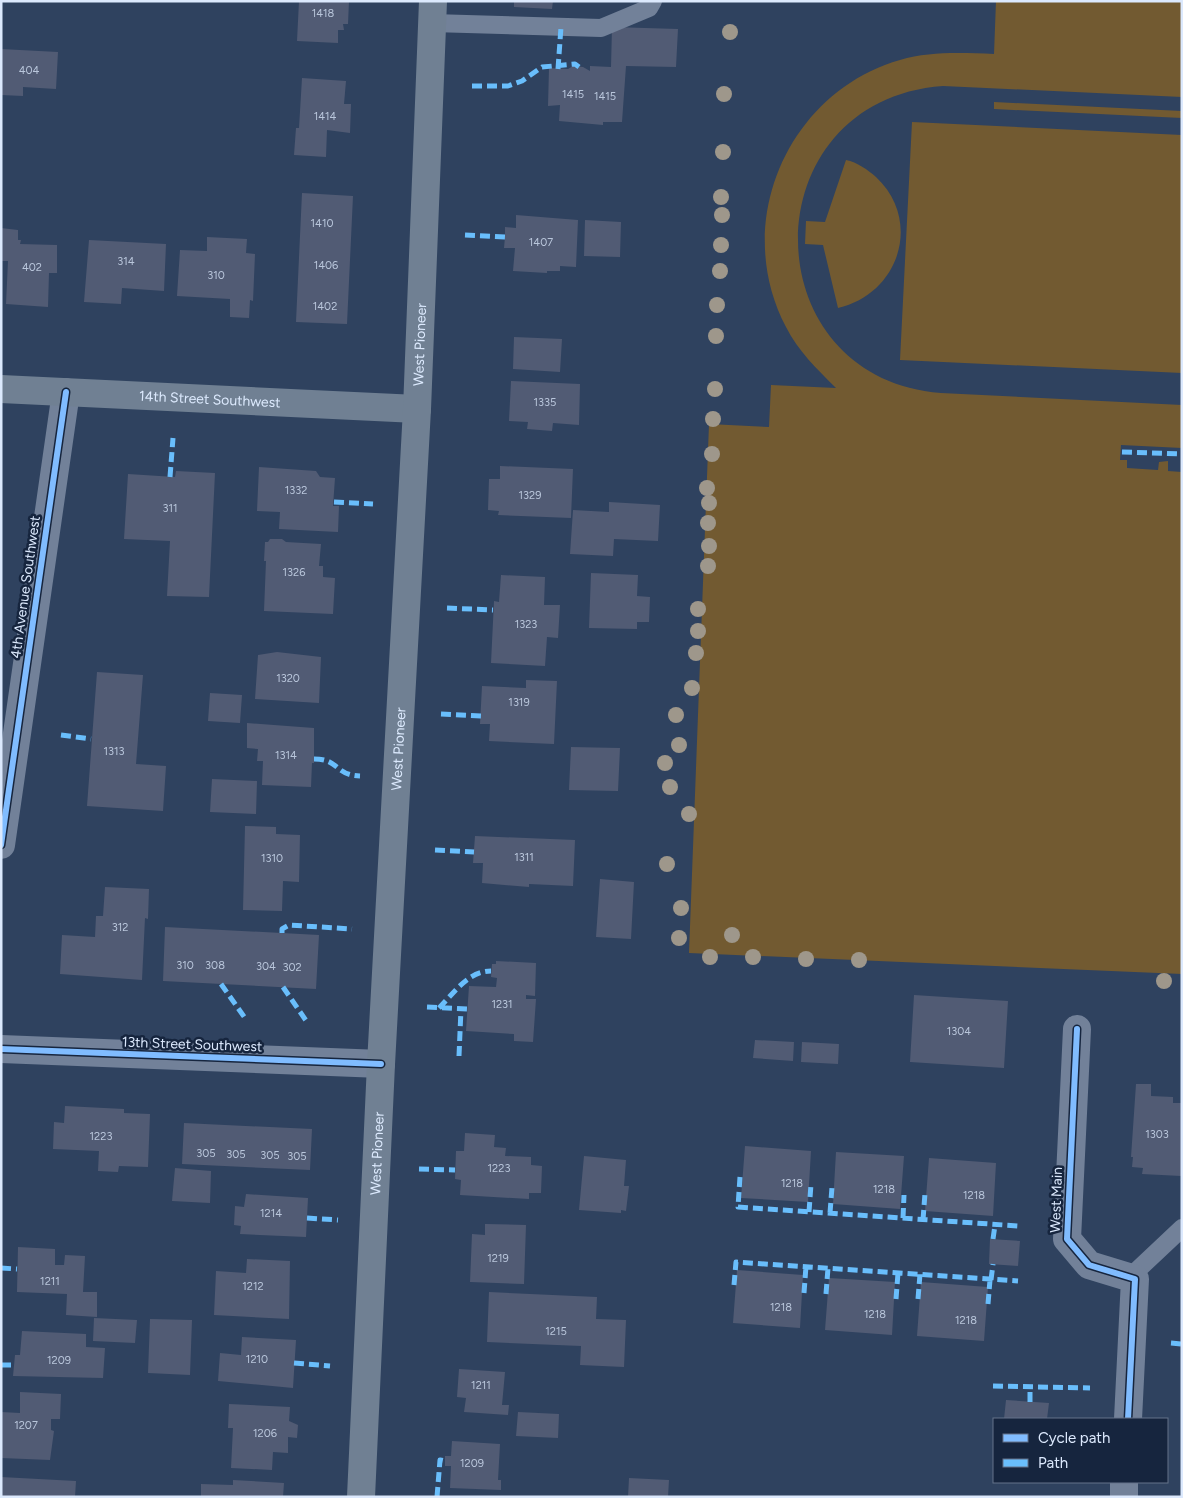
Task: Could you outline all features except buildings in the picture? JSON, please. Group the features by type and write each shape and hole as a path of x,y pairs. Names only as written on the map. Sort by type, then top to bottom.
{"main road":[{"name":"West Pioneer","path":"362,1497 382,1064 417,409 432,12"},
{"name":"14th Street Southwest","path":"1,389 417,409"}],"street":[{"name":"4th Avenue Southwest","path":"1,845 66,392"},
{"name":"West Main","path":"1077,1029 1067,1239 1089,1265 1130,1277"},
{"name":"13th Street Southwest","path":"1,1049 382,1064"},
{"path":"1128,1418 1135,1279 1130,1277"},
{"path":"1124,1483 1124,1497"}],"lane":[{"path":"432,12 604,28 649,8 653,1"},
{"path":"1130,1277 1182,1228"}],"shaded area":[{"path":"996,1 1182,1 1182,97 943,86 880,103 834,138 807,185 798,239 807,293 834,341 878,376 941,393 1182,405 1182,448 1121,445 1120,460 1127,460 1127,468 1158,470 1159,462 1168,461 1168,471 1182,472 1182,974 689,953 709,424 769,427 771,385 836,388 796,344 786,327 771,287 765,246 768,205 780,166 800,131 827,101 861,76 900,60 923,55 947,53 994,54"},
{"path":"994,102 1182,111 1182,118 994,109"},
{"path":"912,122 1182,135 1182,373 900,360"},
{"path":"846,160 858,164 876,177 890,195 898,214 901,234 898,254 889,272 876,288 859,300 838,308 823,245 805,244 806,221 825,222"}],"marked path":[{"path":"558,69 561,27"},
{"path":"472,86 508,86 522,81 542,67 575,64 579,67"},
{"path":"465,235 505,237"},
{"path":"170,477 173,438"},
{"path":"1122,452 1182,454"},
{"path":"334,502 373,504"},
{"path":"447,608 493,610"},
{"path":"441,714 481,716"},
{"path":"61,735 91,739"},
{"path":"314,759 328,762 346,773 360,776"},
{"path":"435,850 474,852"},
{"path":"282,933 282,929 289,925 352,929"},
{"path":"439,1008 468,979 483,972 491,971"},
{"path":"221,984 245,1018"},
{"path":"283,987 307,1022"},
{"path":"427,1007 468,1009"},
{"path":"459,1056 461,1009"},
{"path":"419,1169 455,1170"},
{"path":"740,1177 738,1207 1019,1226"},
{"path":"809,1212 811,1184"},
{"path":"830,1213 832,1187"},
{"path":"923,1220 925,1193"},
{"path":"903,1218 904,1195"},
{"path":"307,1218 338,1220"},
{"path":"993,1239 995,1225"},
{"path":"734,1285 736,1262 1018,1281"},
{"path":"991,1280 993,1264"},
{"path":"804,1293 806,1266"},
{"path":"1,1268 17,1269"},
{"path":"826,1294 828,1268"},
{"path":"896,1299 898,1273"},
{"path":"918,1299 920,1274"},
{"path":"988,1304 990,1280"},
{"path":"1171,1343 1182,1344"},
{"path":"294,1363 330,1366"},
{"path":"1,1365 14,1365"},
{"path":"993,1386 1090,1388"},
{"path":"1030,1387 1030,1402"},
{"path":"437,1497 440,1460 445,1461"}],"cycle path":[{"path":"1,845 66,392"},
{"path":"1077,1029 1067,1239 1089,1265 1135,1279 1128,1418"},
{"path":"1,1049 381,1064"}]}
